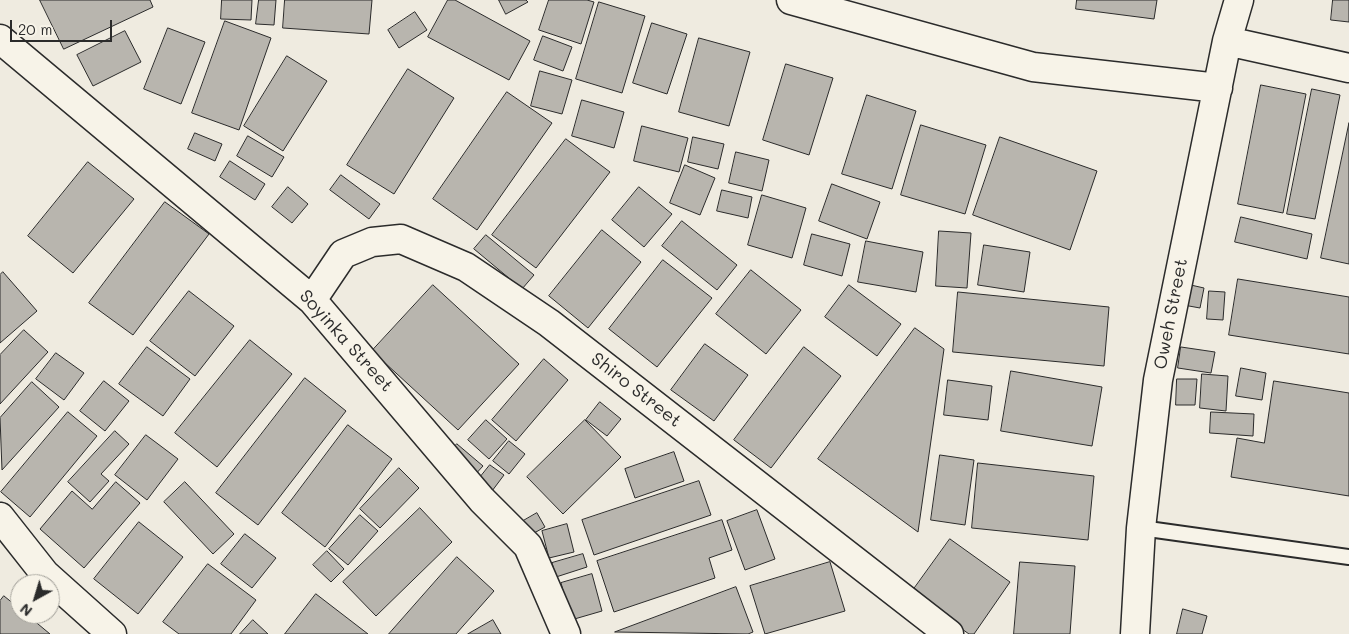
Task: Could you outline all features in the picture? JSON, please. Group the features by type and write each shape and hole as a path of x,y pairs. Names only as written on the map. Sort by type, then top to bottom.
{"street":[{"path":"791,0 1034,67 1218,88"},
{"name":"Oweh Street","path":"1135,634 1141,528 1158,380 1227,40 1239,0"},
{"name":"Soyinka Street","path":"0,39 312,300 482,500 528,546 566,634"},
{"path":"1227,40 1349,68"},
{"name":"Shiro Street","path":"312,300 343,254 372,242 401,239 466,267 549,322 949,634"},
{"path":"0,517 45,574 112,634"}],"lane":[{"path":"1141,528 1349,557"}],"building":[{"path":"40,0 150,0 153,7 64,49"},
{"path":"222,0 252,0 251,20 221,19"},
{"path":"259,0 276,0 274,25 256,24"},
{"path":"285,0 372,0 369,34 283,28"},
{"path":"448,0 455,0 530,41 509,80 428,37"},
{"path":"499,0 526,0 528,2 506,14"},
{"path":"549,0 587,0 594,2 581,44 539,30"},
{"path":"1077,0 1157,0 1154,19 1076,9"},
{"path":"1333,0 1349,0 1349,22 1331,20"},
{"path":"599,2 645,16 622,93 576,79"},
{"path":"415,12 427,30 399,48 388,30"},
{"path":"225,21 271,38 239,130 192,113"},
{"path":"652,23 687,34 667,94 633,83"},
{"path":"168,28 205,42 181,104 144,89"},
{"path":"125,31 141,62 93,86 77,55"},
{"path":"543,36 572,47 563,71 534,60"},
{"path":"699,38 750,52 729,126 679,112"},
{"path":"287,56 327,81 283,151 244,126"},
{"path":"786,64 833,78 809,155 763,140"},
{"path":"408,69 454,98 394,194 347,165"},
{"path":"540,71 572,80 562,114 531,106"},
{"path":"1261,85 1306,94 1283,213 1238,204"},
{"path":"1312,89 1340,95 1315,219 1287,214"},
{"path":"507,92 552,123 477,230 433,199"},
{"path":"867,95 916,111 892,189 842,174"},
{"path":"582,100 624,112 614,148 572,136"},
{"path":"1349,123 1349,264 1321,258"},
{"path":"921,125 986,145 965,214 901,195"},
{"path":"642,126 688,138 679,172 634,161"},
{"path":"195,133 222,144 215,161 188,149"},
{"path":"248,136 284,157 272,177 237,156"},
{"path":"693,137 724,144 718,169 688,162"},
{"path":"1000,137 1097,171 1070,250 973,215"},
{"path":"566,139 610,172 536,268 492,235"},
{"path":"736,152 769,160 762,191 729,183"},
{"path":"230,161 265,184 255,200 220,177"},
{"path":"88,162 134,199 73,273 28,236"},
{"path":"685,165 715,178 700,215 670,203"},
{"path":"341,175 380,204 369,219 330,190"},
{"path":"832,184 880,202 867,239 819,221"},
{"path":"288,187 308,204 292,223 272,207"},
{"path":"639,187 672,214 644,247 612,220"},
{"path":"722,190 752,197 748,218 717,211"},
{"path":"762,195 806,208 792,258 748,245"},
{"path":"165,202 209,234 133,335 89,303"},
{"path":"1241,217 1312,234 1307,259 1235,242"},
{"path":"682,221 737,265 717,290 662,246"},
{"path":"602,230 641,262 588,328 549,296"},
{"path":"939,231 971,233 967,288 936,286"},
{"path":"812,234 850,244 842,276 804,265"},
{"path":"486,235 534,275 522,289 474,249"},
{"path":"866,241 923,252 916,292 858,282"},
{"path":"984,245 1030,252 1024,292 978,285"},
{"path":"663,260 712,298 657,367 609,329"},
{"path":"751,270 801,310 766,354 716,314"},
{"path":"3,272 37,311 0,343 0,275"},
{"path":"1238,279 1349,297 1349,354 1229,335"},
{"path":"1182,283 1204,288 1200,308 1178,304"},
{"path":"433,285 519,364 458,430 372,351"},
{"path":"849,285 901,324 877,356 825,317"},
{"path":"189,291 234,326 195,376 150,341"},
{"path":"1209,291 1225,292 1223,320 1207,319"},
{"path":"958,292 1109,307 1104,366 953,352"},
{"path":"915,328 944,349 918,532 818,459"},
{"path":"24,330 48,352 0,404 0,355"},
{"path":"250,340 292,374 217,467 175,433"},
{"path":"705,344 748,375 714,421 671,390"},
{"path":"147,347 190,379 163,416 119,384"},
{"path":"804,347 841,376 771,468 734,440"},
{"path":"1181,347 1215,352 1211,373 1178,368"},
{"path":"56,353 84,373 64,400 36,379"},
{"path":"544,359 568,380 516,441 492,420"},
{"path":"1241,368 1266,373 1262,400 1236,396"},
{"path":"1011,371 1102,387 1092,446 1001,431"},
{"path":"1202,374 1228,376 1226,411 1200,408"},
{"path":"305,378 346,411 258,525 216,493"},
{"path":"1177,379 1197,379 1195,405 1176,405"},
{"path":"948,380 992,386 988,420 944,415"},
{"path":"104,381 129,401 105,431 80,411"},
{"path":"1274,381 1349,393 1349,496 1231,477 1237,438 1264,443"},
{"path":"32,382 59,407 2,470 0,418"},
{"path":"600,402 621,419 607,436 586,420"},
{"path":"68,412 97,436 30,517 1,492"},
{"path":"1211,412 1254,414 1253,436 1210,433"},
{"path":"486,420 507,439 489,459 468,440"},
{"path":"585,420 621,457 563,514 527,477"},
{"path":"348,425 392,459 325,547 282,513"},
{"path":"115,431 129,444 101,474 109,481 90,502 68,482"},
{"path":"146,435 178,459 147,500 115,475"},
{"path":"509,441 525,454 509,474 493,461"},
{"path":"457,444 483,466 473,477 448,454"},
{"path":"674,452 684,481 635,498 625,469"},
{"path":"940,455 974,460 965,525 931,520"},
{"path":"978,463 1094,476 1088,540 972,528"},
{"path":"490,465 504,475 492,491 478,480"},
{"path":"399,468 419,488 380,528 360,509"},
{"path":"699,481 711,515 594,555 582,520"},
{"path":"116,482 140,503 84,568 40,529 72,491 92,509"},
{"path":"185,482 234,534 213,554 164,502"},
{"path":"420,508 452,542 376,616 343,582"},
{"path":"757,510 775,559 745,570 727,521"},
{"path":"537,513 545,527 525,538 518,524"},
{"path":"360,515 378,531 348,565 329,549"},
{"path":"722,520 732,550 709,558 715,578 614,612 597,561"},
{"path":"139,522 183,557 138,614 94,579"},
{"path":"567,524 574,552 549,558 542,531"},
{"path":"245,534 276,558 252,588 221,564"},
{"path":"950,539 1010,582 974,634 969,634 911,593"},
{"path":"327,551 344,569 331,582 313,565"},
{"path":"583,554 587,567 556,577 552,563"},
{"path":"457,557 494,591 456,634 389,634"},
{"path":"830,562 845,611 765,634 750,586"},
{"path":"1020,562 1075,566 1070,634 1014,634"},
{"path":"208,564 256,600 231,634 179,634 163,622"},
{"path":"592,574 602,611 571,620 561,583"},
{"path":"736,587 753,632 748,634 615,632"},
{"path":"316,594 368,634 285,634"},
{"path":"4,596 10,601 10,624 38,624 50,634 0,634 0,601"},
{"path":"1183,609 1207,616 1202,634 1177,634"},
{"path":"253,620 268,634 240,634"},
{"path":"493,620 501,634 468,634"}]}
